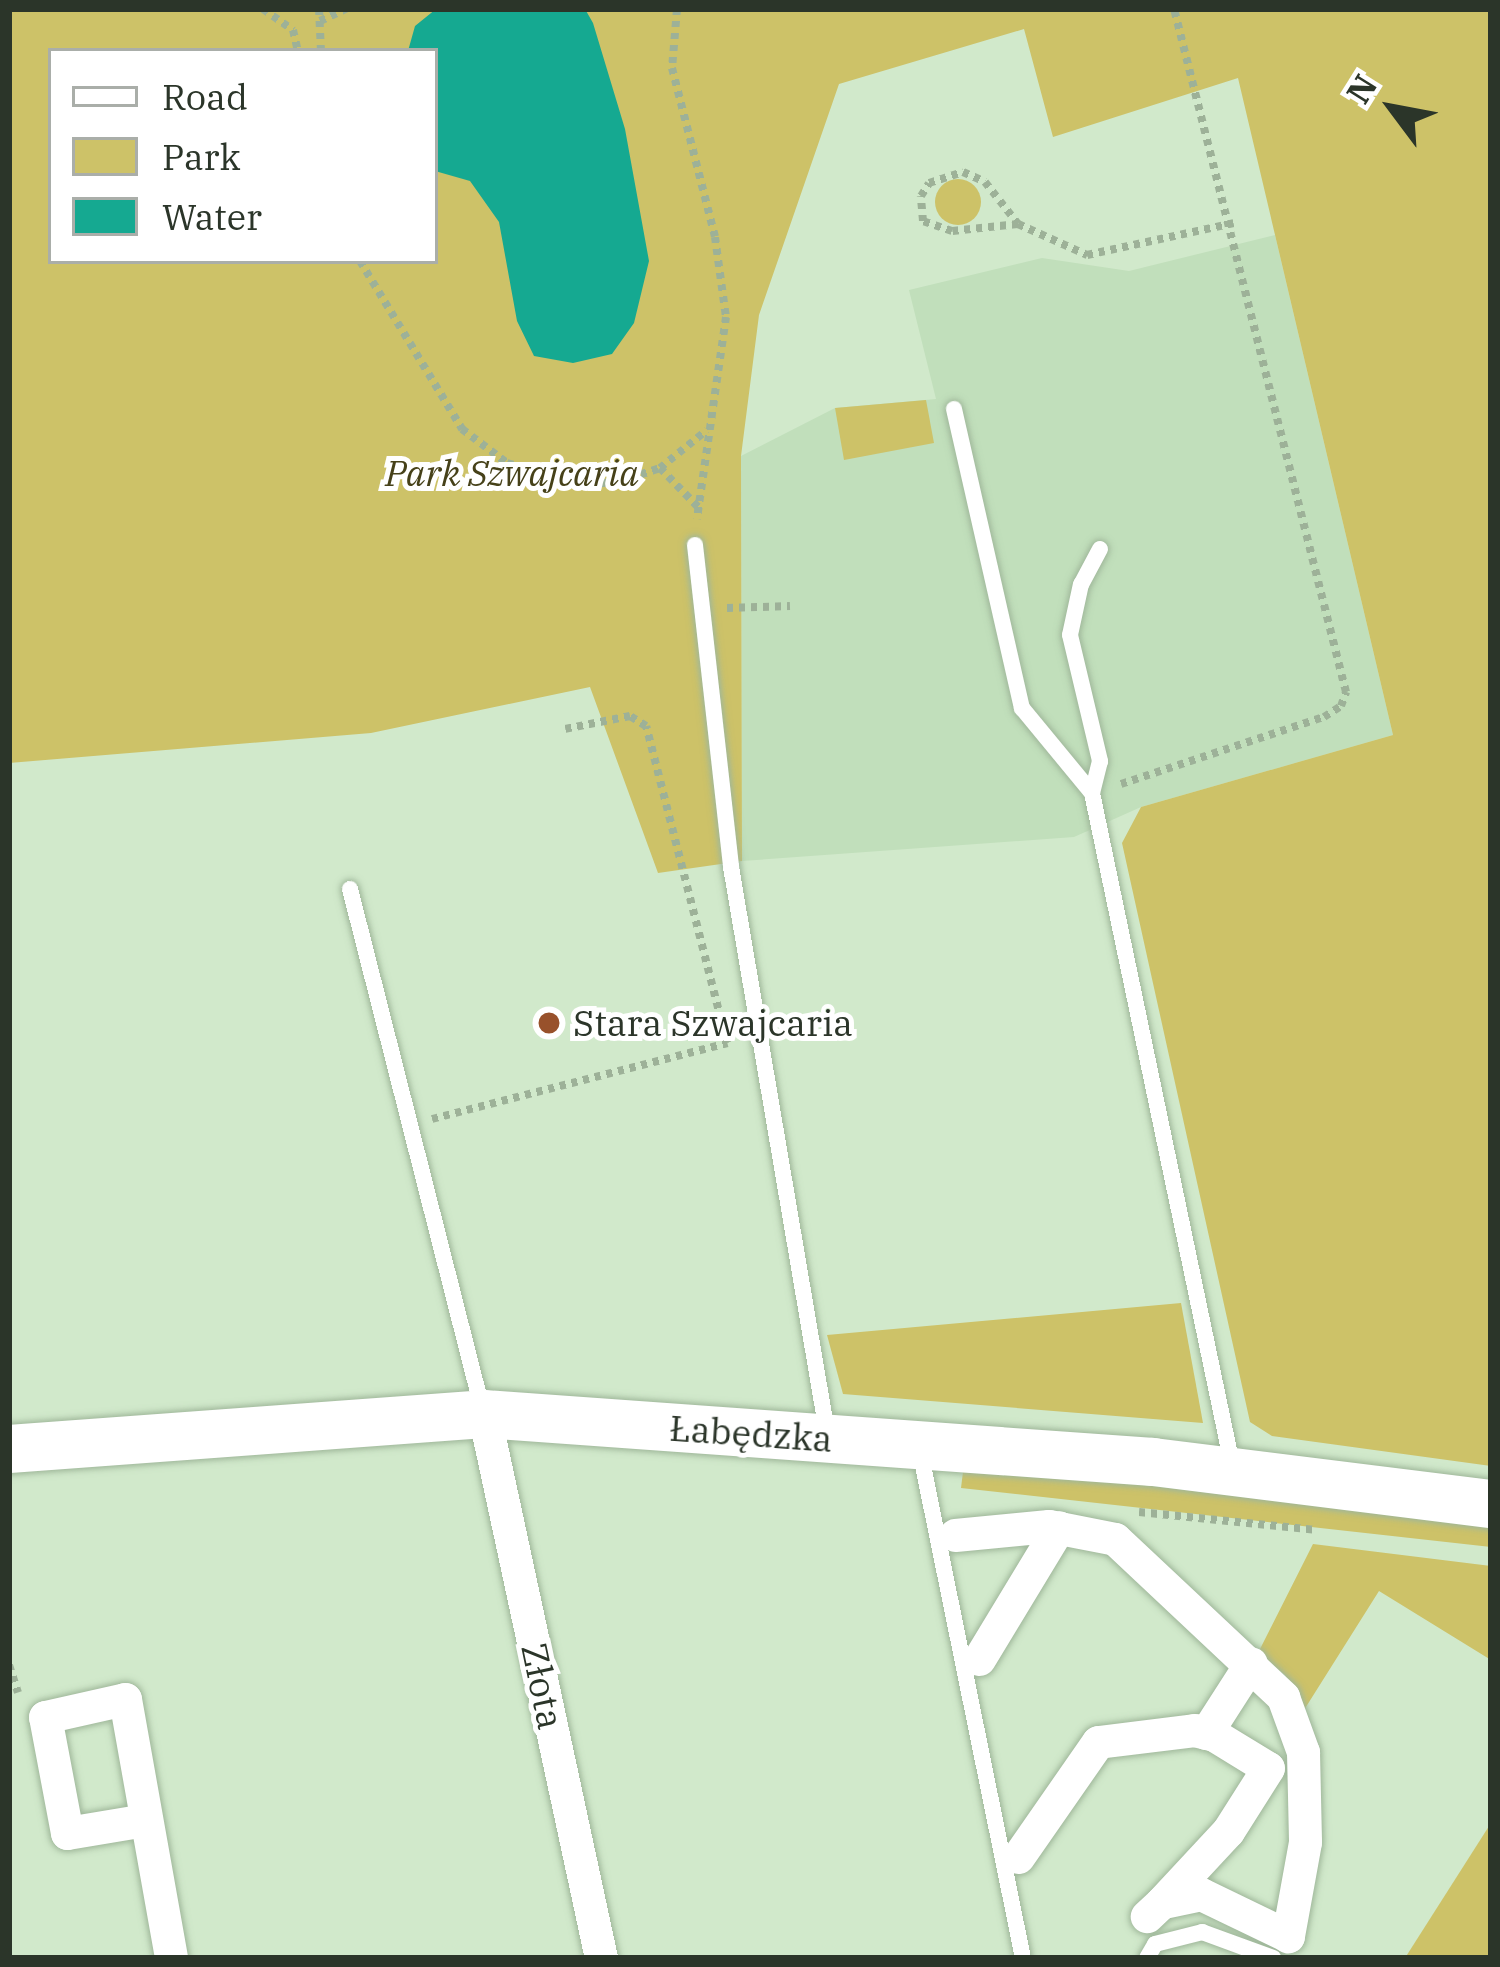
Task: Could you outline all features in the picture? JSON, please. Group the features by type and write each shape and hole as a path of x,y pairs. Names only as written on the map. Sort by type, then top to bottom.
{"street":[{"name":"Łabędzka","path":"9,1449 484,1414 1233,1470 1491,1504"},
{"name":"Złota","path":"484,1414 601,1958"},
{"path":"955,1535 1060,1527 1115,1539 1283,1697 1303,1752 1305,1842 1288,1936 1223,1898 1154,1909 1228,1831 1268,1768 1205,1732 1098,1742 1018,1857"},
{"path":"980,1659 1060,1527"},
{"path":"1205,1732 1251,1663"},
{"path":"145,1820 171,1958"}],"lane":[{"path":"954,409 1022,708 1092,794"},
{"path":"694,545 731,867 828,1439"},
{"path":"1100,549 1081,584 1070,635 1100,761 1092,794 1233,1470"},
{"path":"350,889 484,1414"},
{"path":"919,1444 1023,1958"},
{"path":"1147,1958 1156,1945 1202,1932 1273,1958"}],"path":[{"path":"263,9 293,30 297,48"},
{"path":"319,9 321,48"},
{"path":"320,21 346,9"},
{"path":"677,9 672,68 724,280 694,545"},
{"path":"1092,794 1324,717 1341,706 1346,692 1234,223 1174,9"},
{"path":"1018,224 952,231 923,221 921,196 929,183 963,172 986,182 1018,224 1087,255 1109,256 1234,223"},
{"path":"362,264 448,409 484,451 534,473 589,484 660,468 709,429"},
{"path":"660,468 699,508"},
{"path":"702,609 790,606"},
{"path":"407,1126 728,1043 646,725 631,716 565,729"},
{"path":"1133,1511 1320,1531"},
{"path":"9,1665 19,1694"}],"shaded area":[{"path":"1275,235 1393,735 1141,807 1074,837 742,861 741,456 835,408 936,399 909,290 1042,258 1129,271"}],"green space":[{"name":"Park Szwajcaria","path":"9,9 1491,9 1491,1466 1272,1436 1250,1422 1122,843 1141,807 1393,735 1238,78 1053,137 1024,29 839,84 759,315 741,456 742,861 658,873 590,687 371,733 9,763"},
{"path":"958,179 974,186 981,202 974,218 958,225 942,218 935,202 942,186"},
{"path":"926,400 934,443 844,460 835,408"},
{"path":"1181,1303 1203,1423 843,1394 827,1335"},
{"path":"964,1464 1491,1526 1491,1547 961,1488"},
{"path":"1313,1544 1491,1566 1491,1660 1379,1591 1304,1710 1285,1675 1258,1653"},
{"path":"1491,1823 1491,1958 1405,1958"}],"water":[{"path":"436,9 585,9 625,129 649,261 634,323 612,354 573,363 534,356 517,321 499,222 470,181 438,172 438,48 409,48 415,26"}],"place":[{"name":"Stara Szwajcaria","path":"549,1023"}]}
